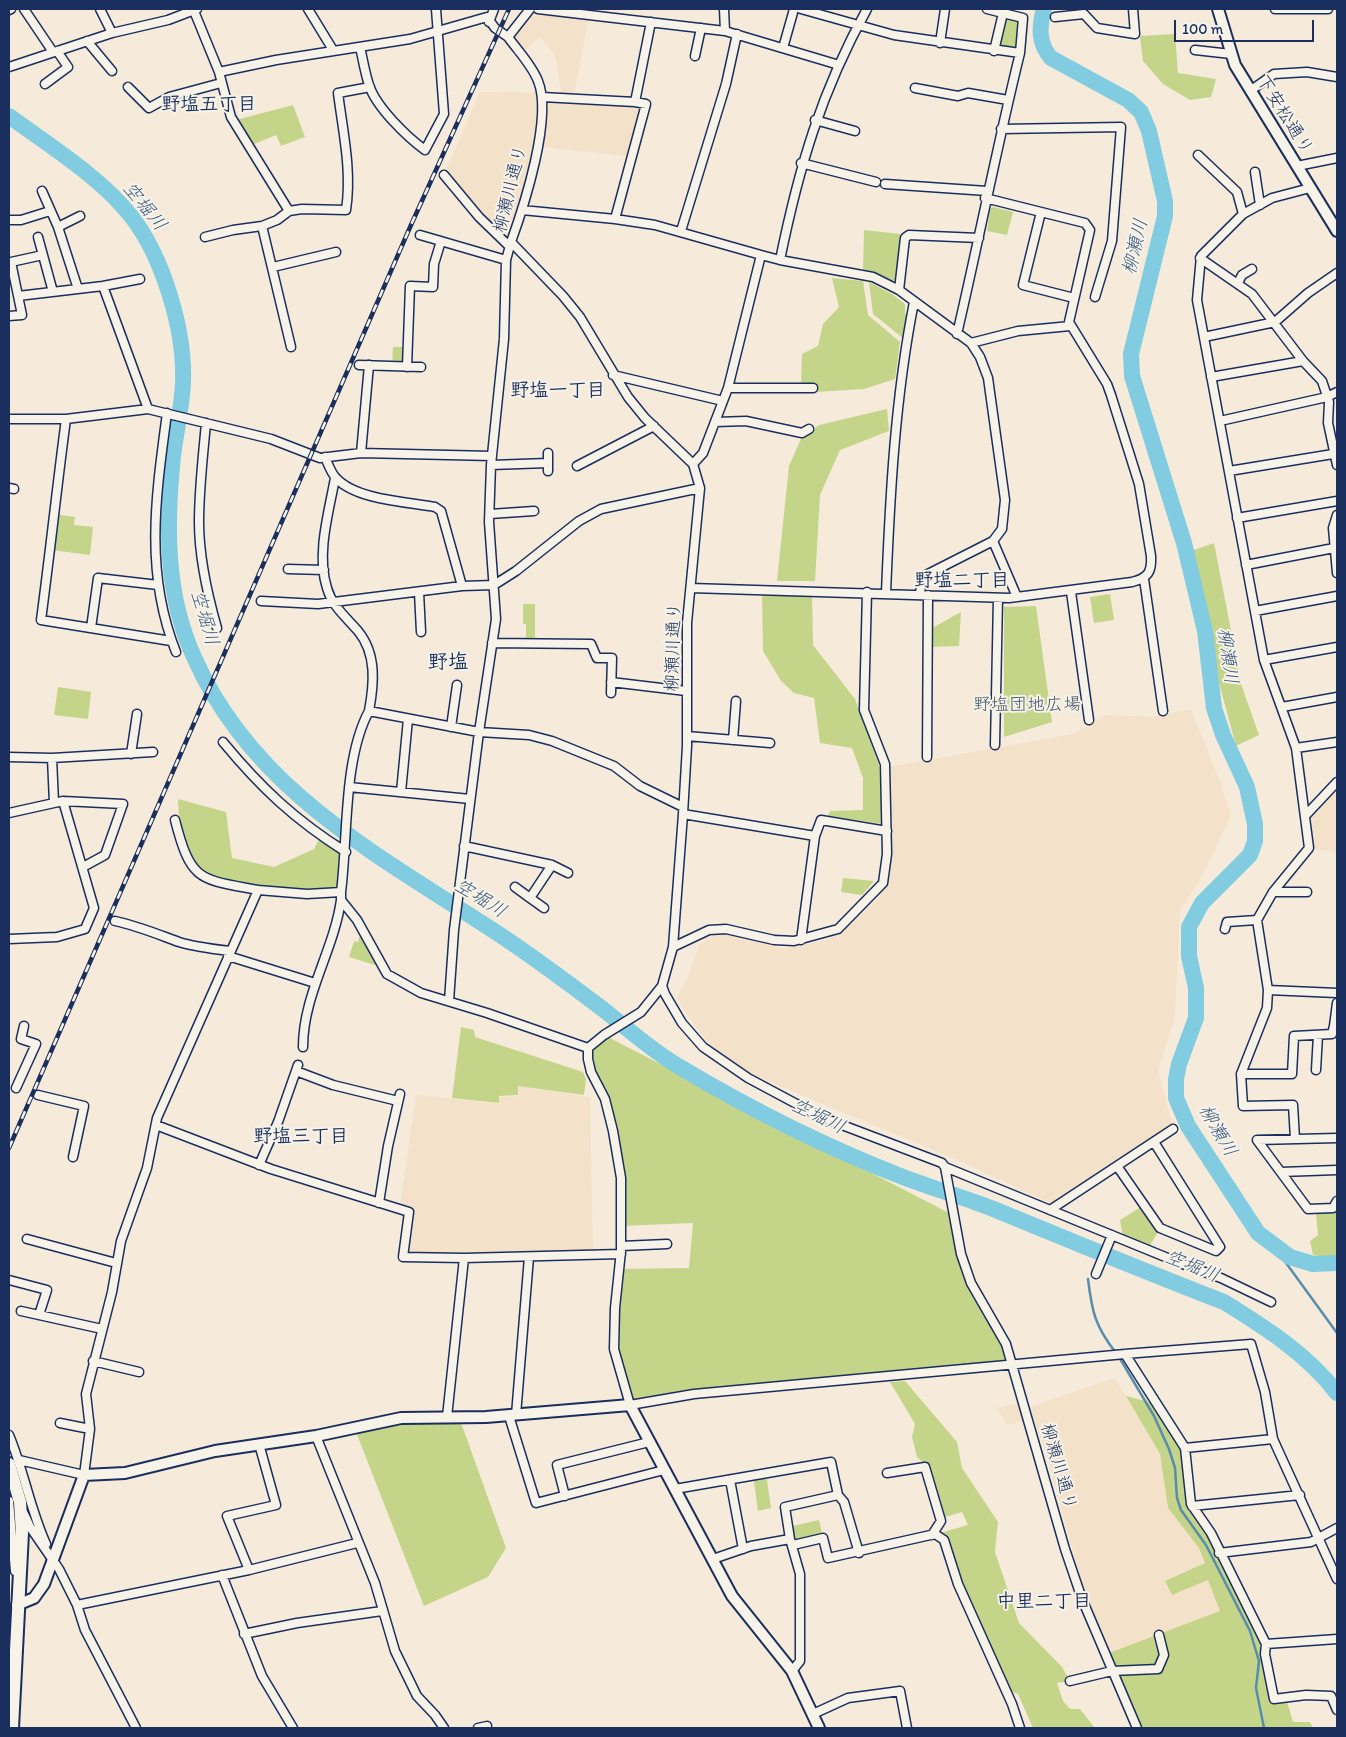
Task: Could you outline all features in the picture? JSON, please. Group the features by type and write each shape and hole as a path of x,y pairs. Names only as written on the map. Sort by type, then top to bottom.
{"main road":[{"path":"12,1728 11,1710 22,1533 14,1501 14,1462"}],"street":[{"path":"24,9 68,68 46,84"},
{"path":"100,9 112,33"},
{"path":"308,9 333,50"},
{"path":"360,47 370,87 402,132 425,150 444,114 436,9"},
{"path":"486,9 488,20"},
{"path":"488,20 494,9"},
{"path":"508,37 530,9"},
{"path":"538,9 725,31 838,65"},
{"path":"724,9 725,31"},
{"path":"783,48 794,9"},
{"path":"801,9 858,26 940,43 1020,53"},
{"path":"780,260 802,163 816,120 838,65 867,9"},
{"path":"940,43 945,9"},
{"path":"957,334 979,238 986,195 1020,53 1023,18 987,9"},
{"path":"1055,17 1085,11 1097,28 1135,34 1133,9"},
{"name":"下安松通り","path":"1218,9 1231,54 1250,91 1337,231"},
{"path":"1275,9 1328,9"},
{"path":"9,67 112,33 168,20 196,10 222,83 231,117 289,211"},
{"path":"994,51 1004,13"},
{"path":"218,72 439,32 466,22 488,20"},
{"name":"柳瀬川通り","path":"488,20 508,37 531,67 542,97 536,154 522,210 510,245 563,296 580,317 625,394 693,464 700,488 687,623 687,736 673,947 662,986"},
{"path":"635,102 651,22"},
{"path":"695,56 701,28"},
{"path":"681,231 726,84 737,34"},
{"path":"87,41 112,71"},
{"path":"1195,50 1231,54"},
{"path":"1250,91 1274,74 1307,72 1337,77"},
{"path":"128,87 149,108 169,97 222,83"},
{"path":"205,237 233,230 262,226 277,220 289,211 302,208 346,210 349,190 348,174 338,93 370,87"},
{"path":"915,88 958,96 968,93 1008,100"},
{"path":"542,97 646,104 615,219"},
{"path":"816,120 855,131"},
{"path":"1001,129 1121,127 1112,241 1095,296"},
{"path":"1198,155 1237,192 1243,214"},
{"path":"1297,166 1337,158"},
{"path":"802,163 876,182"},
{"path":"1255,172 1260,204"},
{"path":"444,175 484,223 510,245 506,260 504,339 491,465 490,514 496,619 464,846 454,928 449,1001"},
{"path":"885,184 986,195 1085,223 1090,230 1074,298 1070,326 1107,384 1140,484 1152,567 1144,579 1164,711"},
{"path":"1295,1138 1294,1105 1242,1106 1241,1074 1267,1008 1268,990 1257,920 1273,892 1309,848 1296,748 1264,660 1197,300 1200,258 1243,214 1272,198 1310,188"},
{"path":"42,191 58,227 78,288"},
{"path":"522,210 615,219 681,231 780,260 865,275 899,290 971,343 980,357 988,378 1005,500 1002,529 993,541 922,577 924,594 927,757"},
{"path":"9,220 21,220 50,211"},
{"path":"1041,212 1023,285 1074,298"},
{"path":"58,227 80,216"},
{"path":"262,226 291,347"},
{"path":"420,235 506,260"},
{"path":"899,290 905,238 909,235 979,238"},
{"path":"38,237 54,292"},
{"path":"407,367 410,286 433,286 434,264 441,241"},
{"path":"273,267 336,252"},
{"path":"9,316 22,315 11,262 43,255"},
{"path":"693,464 703,453 728,388 761,255"},
{"path":"1200,258 1252,294 1303,361 1322,381 1327,397 1328,422 1333,454 1337,465"},
{"path":"1238,283 1242,275 1252,270"},
{"path":"1204,337 1275,322 1308,292 1337,273"},
{"path":"18,296 103,286 140,279"},
{"path":"103,286 148,409"},
{"path":"886,593 892,458 906,341 914,302"},
{"path":"971,343 1018,331 1070,326"},
{"path":"1211,377 1303,361"},
{"path":"361,453 369,365"},
{"path":"359,366 421,367"},
{"path":"613,375 723,401"},
{"path":"728,388 813,388"},
{"path":"1220,421 1327,397 1337,392"},
{"path":"9,419 66,419 148,409 271,439 320,458 361,453 492,456"},
{"path":"167,413 156,495 154,550 158,585 171,641 176,652"},
{"path":"66,419 41,620 171,641"},
{"path":"714,422 746,421 802,433 809,429"},
{"path":"206,423 199,523 203,571 217,628"},
{"path":"577,466 654,426"},
{"path":"491,465 548,467 548,453"},
{"path":"1229,470 1333,454"},
{"path":"325,458 335,478 353,489 390,500 436,507 441,512 462,586"},
{"path":"303,1047 305,1015 338,917 346,851 349,787 362,725 369,711 374,670 359,632 343,617 333,602 327,588 324,570 324,542 335,478"},
{"path":"261,601 318,604 462,586 494,585 516,571 579,521 601,510 700,488"},
{"path":"1237,518 1337,501"},
{"path":"490,514 534,511"},
{"path":"1337,515 1333,528 1337,573"},
{"path":"993,541 1017,598"},
{"path":"1246,565 1334,548"},
{"path":"288,569 324,570"},
{"path":"91,628 98,578 158,585"},
{"path":"691,588 1017,598 1071,592 1144,579"},
{"path":"419,592 421,632"},
{"path":"673,947 709,930 726,929 774,940 802,940 838,929 883,883 887,854 885,764 864,710 867,592"},
{"path":"1071,592 1089,720"},
{"path":"1255,611 1337,596"},
{"path":"995,745 998,598"},
{"path":"492,643 591,644 597,658 612,658 610,693"},
{"path":"1264,660 1337,647"},
{"path":"611,682 686,691"},
{"path":"451,727 457,685"},
{"path":"1282,707 1337,697"},
{"path":"733,740 736,702"},
{"path":"369,711 479,732 529,735 552,741 607,763 640,786 683,810 815,836"},
{"path":"131,754 137,714"},
{"path":"401,792 408,719"},
{"path":"687,736 770,743"},
{"path":"223,742 255,781 280,804 346,851"},
{"path":"1296,748 1337,742"},
{"path":"9,757 52,758 153,752"},
{"path":"52,758 54,803"},
{"path":"1305,816 1337,782"},
{"path":"349,787 470,799"},
{"path":"9,939 57,936 85,930 94,908 63,801"},
{"path":"9,813 63,801 123,804 105,854 83,867"},
{"path":"175,820 184,851 195,872 205,879 258,890 341,896"},
{"path":"802,940 815,836 821,820 887,830"},
{"path":"464,846 552,865 568,873"},
{"path":"530,898 552,865"},
{"path":"515,888 544,908"},
{"path":"18,1599 34,1598 44,1584 54,1562 84,1475 90,1429 86,1394 116,1263 147,1168 157,1122 258,890"},
{"path":"1273,892 1307,892"},
{"path":"341,896 357,920 387,974 421,993 588,1048"},
{"path":"1224,929 1227,922 1257,920"},
{"path":"115,921 156,931 179,942 229,954 315,983"},
{"path":"588,1048 604,1035 641,1012 662,986 669,1002 693,1037 703,1047 770,1091 821,1117 942,1163 946,1170 1221,1278 1271,1302"},
{"path":"1268,990 1337,993"},
{"path":"1241,1074 1292,1074 1294,1036 1332,1034 1336,1026 1337,1004"},
{"path":"15,1088 36,1044 21,1039 24,1026"},
{"path":"1316,1070 1318,1034"},
{"path":"588,1048 591,1072 605,1099 621,1178 621,1250 615,1308 614,1349 630,1405 732,1596 792,1670 819,1728"},
{"path":"259,1165 278,1122 297,1068 333,1085 399,1097 379,1203"},
{"path":"38,1095 84,1106 73,1157"},
{"path":"157,1122 259,1165 409,1212 403,1257 529,1256 621,1250 667,1244"},
{"path":"1050,1210 1173,1129"},
{"path":"1337,1138 1258,1140 1308,1209 1333,1208 1337,1201"},
{"path":"1117,1166 1160,1228 1216,1251 1220,1247 1154,1142"},
{"name":"柳瀬川通り","path":"946,1170 961,1254 971,1283 1006,1344 1065,1549 1082,1599 1137,1728"},
{"path":"1281,1172 1337,1170"},
{"path":"1096,1274 1111,1236"},
{"path":"27,1239 116,1263"},
{"path":"529,1256 513,1416 536,1503 664,1470"},
{"path":"447,1417 464,1258"},
{"path":"9,1280 46,1290 39,1315"},
{"path":"21,1311 102,1329"},
{"path":"14,1462 84,1475 124,1473 200,1454 316,1436 401,1418 513,1416 630,1405 694,1394 1120,1354 1251,1344 1265,1392 1273,1440 1300,1495 1337,1579"},
{"path":"1120,1354 1185,1448 1192,1506 1211,1533 1219,1553 1266,1644 1265,1654 1274,1699 1306,1695 1332,1696 1337,1710"},
{"path":"93,1361 139,1372"},
{"path":"60,1423 90,1429"},
{"path":"9,1435 14,1462 35,1520 54,1562 77,1605 85,1630 136,1728"},
{"path":"316,1436 357,1543 375,1583 395,1651 418,1696 444,1728"},
{"path":"1185,1448 1273,1440"},
{"path":"565,1496 558,1465 649,1442"},
{"path":"249,1570 227,1516 276,1505 259,1444"},
{"path":"675,1489 831,1462 838,1495 844,1502 859,1553"},
{"path":"887,1473 924,1467 941,1521 932,1535"},
{"path":"730,1480 743,1549"},
{"path":"792,1670 800,1661 800,1574 785,1506 838,1495"},
{"path":"1192,1506 1300,1495"},
{"path":"14,1501 54,1562"},
{"path":"1219,1553 1311,1542 1337,1528"},
{"path":"713,1559 743,1549 823,1538 828,1558 859,1553 908,1538 932,1535 944,1540 958,1584 1012,1704 1020,1728"},
{"path":"77,1605 249,1570 357,1543"},
{"path":"222,1575 262,1676 293,1728"},
{"path":"244,1634 297,1623 382,1611"},
{"path":"1070,1681 1112,1670 1158,1669 1164,1655 1159,1635"},
{"path":"1266,1644 1337,1639"},
{"path":"813,1714 848,1698 900,1691 907,1728"}],"shaded area":[{"path":"553,9 571,9 569,17 588,20 574,97 562,97 555,55 540,37 525,50 516,39 520,27 538,12"},
{"path":"480,92 541,93 540,124 528,190 520,201 508,238 499,240 444,175"},
{"path":"549,100 623,104 641,107 627,156 542,147"},
{"path":"1191,709 1221,784 1231,816 1201,878 1180,911 1175,1017 1158,1070 1173,1126 1052,1204 950,1157 751,1074 710,1045 689,1018 677,998 688,977 699,945 715,935 727,934 784,949 826,940 842,933 878,898 886,887 890,872 889,767 1073,734 1105,715 1150,717"},
{"path":"1337,788 1337,866 1335,852 1314,849 1311,817"},
{"path":"518,1086 590,1097 593,1250 493,1253 407,1252 411,1210 400,1206 416,1095 500,1104 499,1097 519,1096"},
{"path":"1115,1378 1160,1454 1168,1508 1199,1548 1205,1563 1165,1582 1172,1595 1208,1580 1220,1611 1112,1654 1084,1591 1047,1457 1030,1407"},
{"path":"1018,1403 1023,1421 1008,1425 996,1408"}],"green space":[{"path":"1003,13 1023,18 1020,53 994,51"},
{"path":"1175,34 1178,73 1216,79 1211,97 1190,100 1163,84 1143,61 1140,36"},
{"path":"293,105 305,137 281,146 276,135 252,145 236,120"},
{"path":"993,207 1013,212 1007,235 987,231 990,209"},
{"path":"864,230 900,234 898,278 892,281 874,272 863,270"},
{"path":"832,278 863,281 868,315 900,342 895,379 864,389 816,392 817,384 801,384 802,354 818,346 823,324 839,307"},
{"path":"869,282 892,294 905,304 905,313 908,316 904,339 873,314"},
{"path":"393,347 408,347 407,367 392,367"},
{"path":"887,409 889,431 840,450 820,495 815,581 777,581 789,466 801,439 819,425"},
{"path":"55,514 75,517 74,525 93,527 90,555 51,550"},
{"path":"1214,543 1242,687 1259,735 1236,746 1215,668 1191,551"},
{"path":"812,593 813,645 855,699 879,765 883,824 828,816 830,811 863,810 863,778 852,748 820,743 814,698 794,693 781,681 763,651 762,594"},
{"path":"1110,594 1114,620 1094,623 1090,597"},
{"path":"523,604 535,604 535,640 526,640 526,624 523,624"},
{"name":"野塩団地広場","path":"1036,606 1052,722 1004,737 1004,607"},
{"path":"961,612 959,646 930,647 932,628"},
{"path":"58,687 91,692 88,719 54,715"},
{"path":"178,799 226,812 232,858 274,867 314,849 321,835 346,852 341,892 267,892 195,872 175,820 179,820"},
{"path":"843,878 874,881 862,895 841,892"},
{"path":"360,934 378,966 349,957 354,941 358,942"},
{"path":"461,1027 474,1030 475,1037 583,1072 586,1079 584,1095 518,1086 518,1095 499,1096 499,1103 452,1098"},
{"path":"604,1035 953,1215 971,1283 1006,1344 1012,1365 630,1405 614,1349 619,1269 689,1268 693,1223 621,1226 620,1177 616,1141 595,1080 588,1048"},
{"path":"1144,1205 1160,1228 1148,1249 1123,1236 1120,1220"},
{"path":"1316,1213 1337,1213 1337,1259 1313,1255 1310,1241 1318,1235"},
{"path":"905,1381 957,1442 962,1468 998,1522 995,1552 1019,1623 1062,1667 1070,1681 1057,1683 1063,1701 1070,1709 1080,1709 1095,1728 1033,1728 1018,1694 1010,1691 979,1630 947,1540 940,1533 968,1525 962,1512 945,1517 931,1470 917,1457 912,1437 915,1424 890,1382"},
{"path":"1126,1396 1157,1404 1185,1448 1192,1506 1266,1644 1274,1699 1286,1698 1293,1722 1310,1722 1313,1728 1137,1728 1104,1655 1220,1611 1208,1580 1172,1595 1165,1581 1205,1563 1199,1548 1168,1508 1160,1454"},
{"path":"459,1417 506,1548 488,1577 424,1606 354,1427"},
{"path":"766,1473 771,1508 758,1511 753,1475"},
{"path":"819,1520 823,1538 793,1545 789,1527"}],"waterway":[{"name":"柳瀬川","path":"1044,9 1041,35 1044,47 1051,58 1128,100 1141,112 1149,131 1165,201 1165,216 1131,354 1132,376 1184,543 1205,631 1214,708 1223,735 1247,787 1255,824 1255,841 1250,855 1202,903 1189,927 1189,956 1196,988 1196,1018 1179,1064 1176,1079 1176,1098 1188,1126 1258,1233 1290,1257 1313,1264 1337,1263"},
{"name":"空堀川","path":"9,116 73,162 118,201 143,233 162,273 176,317 183,362 183,382 173,456 169,507 170,558 178,609 184,633 194,657 219,704 249,745 283,781 321,814 362,845 520,948 604,1010 640,1040 705,1082 760,1112 845,1153 914,1181 991,1208 1224,1302 1270,1332 1299,1354 1313,1366 1337,1393"},
{"path":"1273,1245 1337,1333"},
{"path":"1088,1279 1091,1301 1099,1326 1116,1353"},
{"path":"1119,1357 1154,1416 1169,1449 1175,1468 1177,1498 1181,1510 1206,1545 1250,1631 1259,1661 1256,1688 1264,1728"}],"railway":[{"path":"9,1148 411,225 509,9"}],"district":[{"name":"野塩五丁目","path":"209,105"},
{"name":"野塩一丁目","path":"558,391"},
{"name":"野塩二丁目","path":"962,581"},
{"name":"野塩","path":"448,663"},
{"name":"野塩三丁目","path":"301,1137"},
{"name":"中里二丁目","path":"1044,1602"}]}
